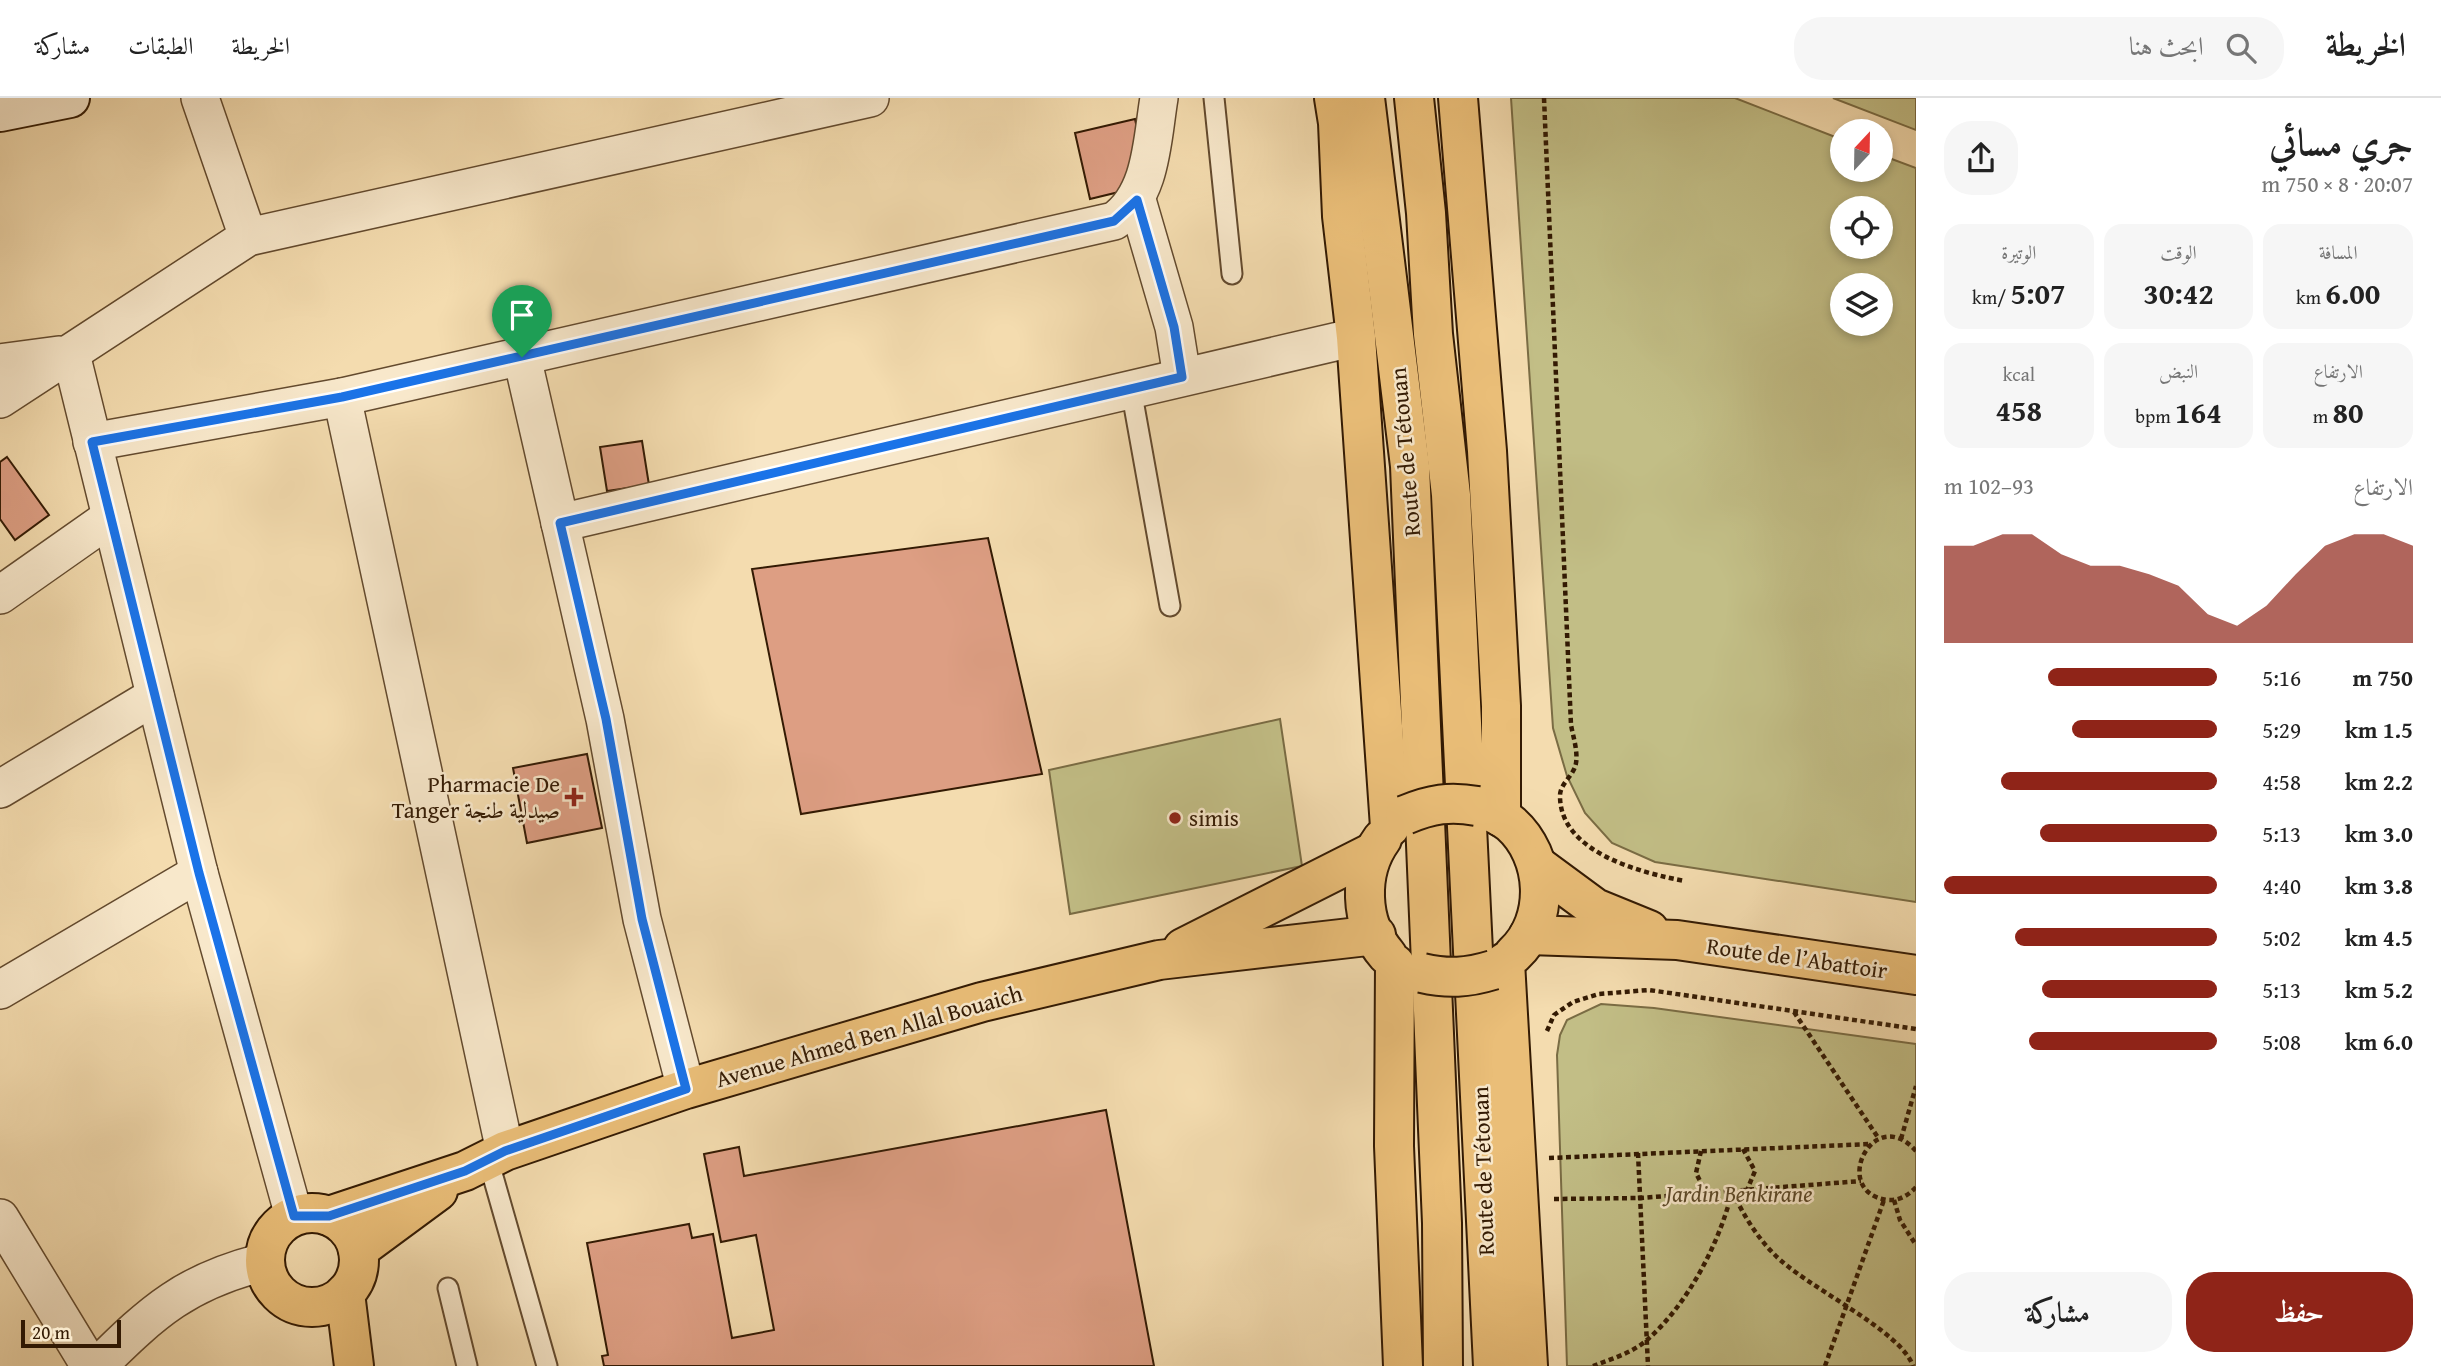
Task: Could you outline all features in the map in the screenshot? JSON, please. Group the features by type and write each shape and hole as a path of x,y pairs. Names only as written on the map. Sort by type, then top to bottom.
{"main road":[{"path":"0,113 70,98"},
{"path":"1458,98 1487,451 1501,706 1489,811"},
{"path":"1345,104 1342,216 1356,337 1368,542 1390,831"},
{"name":"Route de Tétouan","path":"1345,104 1410,466 1442,1223 1443,1366"},
{"name":"Route de Tétouan","path":"1419,109 1433,334 1451,495 1493,1366"},
{"path":"1453,802 1489,811 1528,843 1538,866 1541,901 1509,955 1470,977 1446,979 1398,958 1366,908 1364,879 1390,831 1428,805 1453,802"},
{"name":"Avenue Ahmed Ben Allal Bouaich","path":"1159,960 1390,831"},
{"name":"Route de l’Abattoir","path":"1538,866 1595,908 1677,940 1916,975"},
{"name":"Route de l’Abattoir","path":"1509,955 1677,940"},
{"path":"1509,955 1528,1366"},
{"path":"1398,958 1394,1146 1403,1366"},
{"name":"Avenue Ahmed Ben Allal Bouaich","path":"312,1216 486,1160 686,1089 982,1002 1159,960 1398,958"},
{"name":"Avenue Ahmed Ben Allal Bouaich","path":"358,1250 486,1160"},
{"path":"312,1216 348,1230 358,1250 355,1280 330,1300 286,1300 275,1290 264,1262 272,1235 282,1223 312,1216"},
{"path":"330,1300 344,1366"},
{"path":"330,1300 354,1366"}],"street":[{"path":"200,98 248,237"},
{"path":"0,399 248,237 870,98"},
{"path":"92,442 342,397 1114,221 1137,200 1146,171 1159,98"},
{"path":"1137,200 1174,327 1182,377"},
{"path":"560,523 1356,337"},
{"path":"0,363 71,354"},
{"path":"71,354 199,873 312,1216"},
{"path":"522,357 606,719 642,919 686,1089"},
{"path":"342,397 486,1160"},
{"path":"0,595 111,517"},
{"path":"3,782 155,696"},
{"path":"0,990 199,873"},
{"path":"0,1218 90,1366"},
{"path":"98,1366 134,1329 173,1298 210,1278 264,1262"}],"lane":[{"path":"1214,98 1232,274"},
{"path":"1131,389 1170,606"},
{"path":"486,1160 547,1366"},
{"path":"448,1288 467,1366"}],"path":[{"path":"1544,98 1570,711 1576,762 1560,794 1562,813 1569,825 1601,855 1629,869 1685,881"},
{"path":"1546,1044 1546,1032 1554,1015 1573,1002 1599,994 1649,990 1916,1029"},
{"path":"1793,1011 1879,1139"},
{"path":"1900,1139 1916,1086"},
{"path":"1547,1158 1870,1144 1879,1139 1900,1139 1916,1151"},
{"path":"1870,1144 1860,1161 1861,1181 1867,1190 1884,1200 1894,1200 1904,1197 1916,1187"},
{"path":"1547,1146 1548,1172"},
{"path":"1743,1149 1755,1171 1747,1190"},
{"path":"1701,1151 1696,1173 1706,1193"},
{"path":"1638,1153 1648,1366"},
{"path":"1549,1199 1640,1198 1861,1181"},
{"path":"1732,1191 1747,1222 1774,1256 1888,1336 1913,1366"},
{"path":"1594,1366 1623,1355 1646,1340 1689,1290 1725,1220 1732,1191"},
{"path":"1825,1366 1884,1200"},
{"path":"1894,1200 1900,1220 1916,1245"}],"green space":[{"path":"1511,98 1735,98 1830,135 1830,182 1894,182 1894,160 1916,168 1916,902 1655,862 1612,843 1585,813 1567,776 1553,728"},
{"path":"1833,98 1916,98 1916,130 1894,122 1894,119 1887,119"},
{"name":"simis","path":"1280,719 1302,866 1070,914 1049,770"},
{"name":"Jardin Benkirane","path":"1601,1004 1654,1008 1916,1044 1916,1366 1567,1366 1557,1055 1560,1035 1567,1020"}],"building":[{"path":"1135,119 1145,165 1127,190 1090,199 1075,133"},
{"path":"642,441 649,485 607,491 600,447"},
{"path":"7,457 49,515 15,540 0,519 0,462"},
{"path":"988,538 1042,774 801,814 752,569"},
{"path":"587,754 602,828 527,843 513,768"},
{"path":"1106,1110 1154,1366 604,1366 602,1356 608,1355 587,1243 689,1224 692,1238 713,1234 732,1338 774,1330 756,1235 721,1242 704,1154 739,1147 744,1176"}],"place":[{"name":"Pharmacie De Tanger صيدلية طنجة","path":"574,797"},
{"name":"simis","path":"1175,818"}],"route":[{"path":"1137,200 1174,327 1182,377 560,523 606,719 642,919 686,1089 505,1151 465,1171 329,1216 294,1216 199,873 92,442 342,397 522,357 1114,221 1126,213 1137,200"}]}
